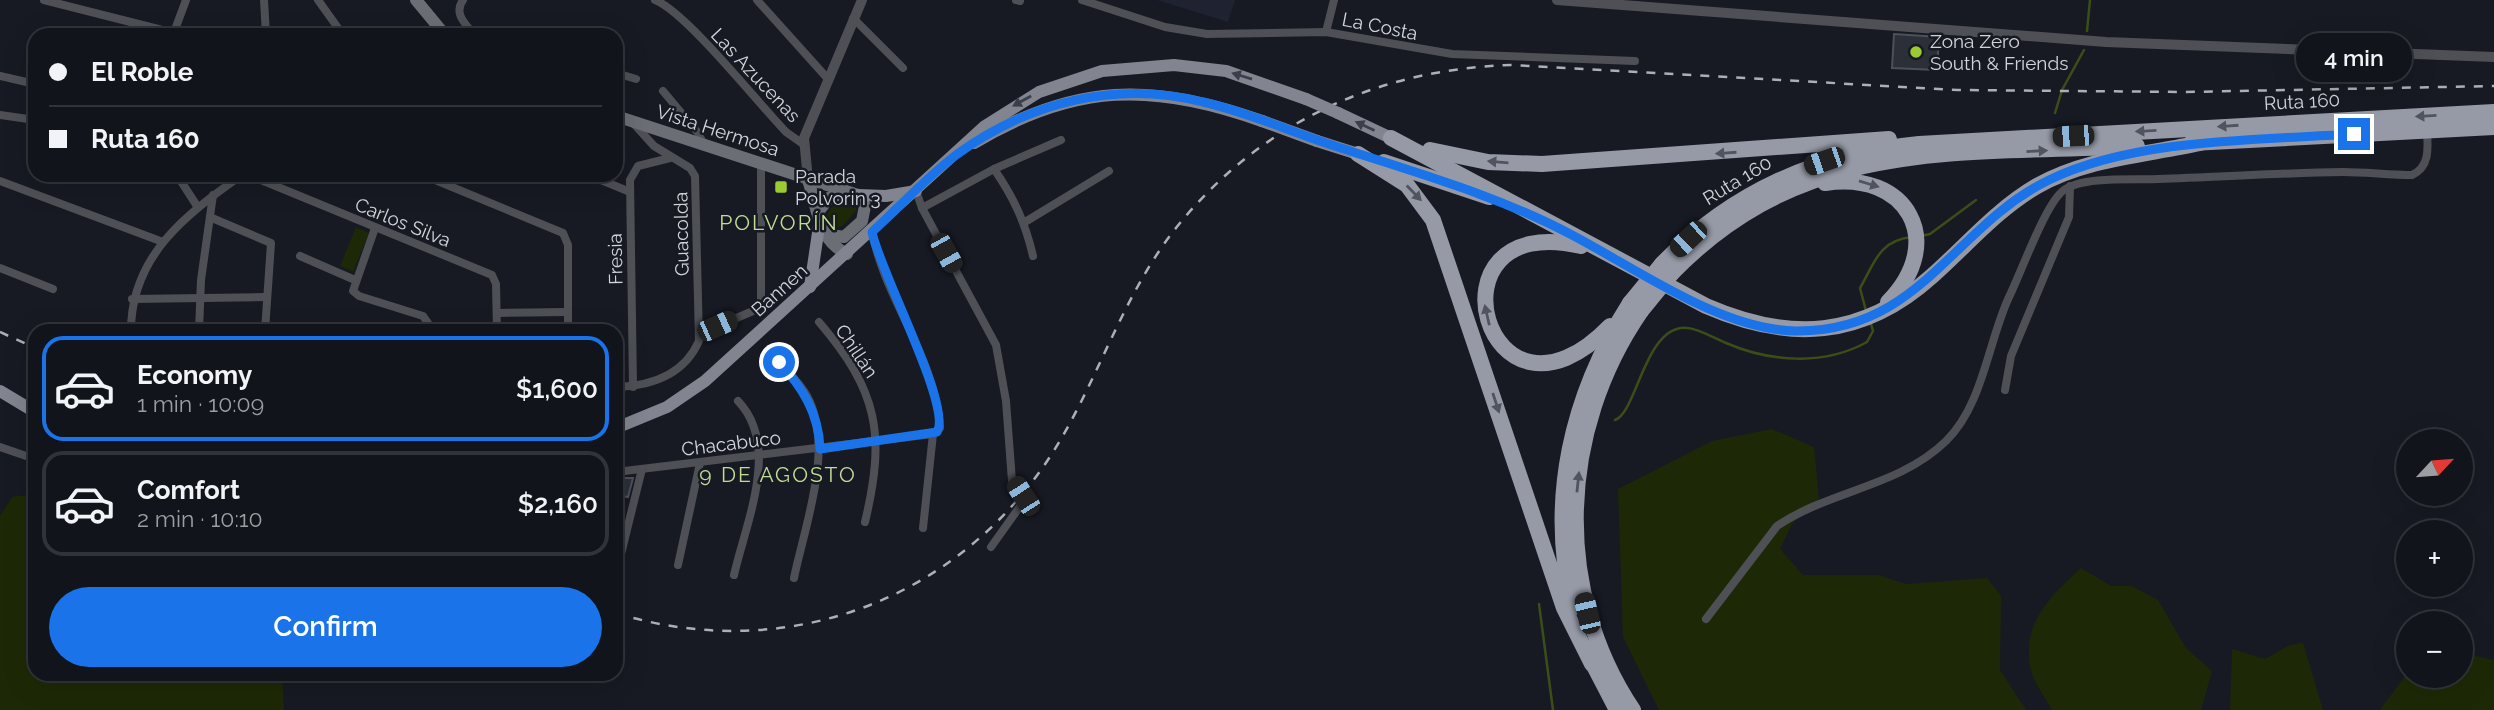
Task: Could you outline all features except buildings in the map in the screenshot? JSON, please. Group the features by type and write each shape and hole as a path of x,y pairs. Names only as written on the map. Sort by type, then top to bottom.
{"highway":[{"name":"Ruta 160","path":"1617,710 1592,664 1575,616 1567,579 1563,527 1564,476 1581,400 1598,360 1667,268 1704,224 1745,196 1782,177 1859,152 1940,143 2494,112"},
{"name":"Ruta 160","path":"1667,268 1718,231 1778,194 1835,171 1889,160 2494,127"},
{"path":"1391,138 1471,159 1524,164 1735,152 1864,139 1940,143"},
{"path":"1391,138 1706,306 1759,326 1787,330 1815,330 1870,316 1892,306 1917,289 1999,212 2038,186 2091,164 2200,143"},
{"path":"1358,154 1450,182 1530,212"},
{"path":"1358,154 1407,185 1422,201 1438,231 1564,608 1592,664"},
{"path":"1778,194 1820,184 1858,180 1884,189 1906,209 1917,241 1912,269 1895,295 1870,316"},
{"path":"1602,251 1542,240 1524,244 1508,252 1491,274 1485,291 1484,309 1491,331 1506,349 1522,359 1544,364 1559,362 1590,346 1636,307"},
{"name":"Ruta 160","path":"1633,710 1601,653 1587,613 1577,556 1575,519 1580,461 1594,403 1636,307"}],"main road":[{"path":"416,0 438,28"},
{"path":"954,157 985,125 1025,99 1070,79 1119,68 1174,65 1209,68 1243,76 1306,99 1391,138"},
{"path":"954,157 993,132 1038,110 1103,94 1172,95 1208,103 1358,154"},
{"name":"Vista Hermosa","path":"623,119 852,194"},
{"name":"Bannen","path":"623,425 651,415 693,390 954,157"},
{"path":"808,180 822,230 833,246 847,254"},
{"path":"818,212 829,198 852,194 886,196 916,191"},
{"path":"852,194 865,209 872,232"},
{"path":"822,230 836,238 846,236 862,222 865,209"},
{"path":"810,287 822,230"},
{"path":"0,391 28,408"}],"street":[{"path":"44,0 151,28"},
{"path":"176,28 186,0"},
{"path":"264,0 266,28"},
{"path":"318,0 338,28"},
{"path":"463,0 459,8 460,15 469,28"},
{"name":"Las Azucenas","path":"655,0 665,5 691,30 786,132 803,144"},
{"path":"757,0 828,79"},
{"path":"808,180 803,144 862,0"},
{"name":"La Costa","path":"1082,0 1165,27 1207,34 1225,35 1244,31 1326,32 1452,54 1635,61"},
{"path":"1326,32 1334,0"},
{"path":"1557,0 2106,42 2494,57"},
{"path":"853,18 904,68"},
{"path":"0,75 28,82"},
{"path":"623,75 636,79"},
{"path":"663,92 699,134 704,146"},
{"path":"0,115 28,119"},
{"name":"Guacolda","path":"632,122 654,146 670,158 688,166 695,176 699,334"},
{"path":"1706,619 1777,526 1802,512 1889,479 1930,454 1956,430 1968,410 2008,301 2027,261 2046,209 2054,198 2070,186 2099,181 2309,173 2412,174 2422,168 2426,159 2427,131"},
{"path":"922,208 993,169 1061,140"},
{"path":"606,182 630,192 630,180 636,168 670,158"},
{"path":"623,387 633,387 668,377 698,346 699,334 753,311 761,303 761,165"},
{"path":"993,169 1014,198 1025,222 1033,256"},
{"path":"1025,222 1109,171"},
{"path":"182,182 197,206"},
{"path":"131,324 132,299 177,223 232,182"},
{"name":"Carlos Silva","path":"267,182 492,275 496,285 497,324"},
{"path":"442,182 564,233 568,245 568,324"},
{"path":"1,185 163,243"},
{"path":"2005,390 2011,356 2069,217 2070,186"},
{"path":"916,191 922,208 985,321 996,345 1001,365 1012,481 1026,498 991,547"},
{"name":"Fresia","path":"630,192 633,387"},
{"path":"199,324 199,298 212,218 213,195"},
{"path":"212,218 271,243 265,324"},
{"path":"375,228 355,280 353,289 356,295 422,316 426,324"},
{"path":"872,232 881,267 931,382 940,425 933,434 923,528"},
{"path":"300,256 355,280"},
{"path":"0,268 53,289"},
{"path":"132,299 265,297"},
{"path":"497,313 568,312"},
{"name":"Chillán","path":"819,322 858,374 870,402 876,441 875,477 865,522"},
{"path":"779,362 801,386 811,405 820,449 794,578"},
{"path":"734,575 761,456 754,422 738,401"},
{"name":"Chacabuco","path":"623,470 933,434"},
{"path":"0,447 28,457"},
{"path":"678,565 700,463"},
{"path":"623,546 642,469"}],"shaded area":[{"path":"1157,0 1235,0 1228,22"}],"green space":[{"path":"840,201 852,202 857,210 842,226 834,228 827,216 831,208"},
{"path":"356,227 369,233 353,271 340,266"},
{"path":"1772,429 1814,447 1819,500 1792,524 1780,549 1803,575 1878,575 1906,584 1987,578 2001,596 2000,670 2026,710 1659,710 1623,637 1618,489 1712,441"},
{"path":"28,495 28,681 282,681 284,710 0,710 0,516 12,497"},
{"path":"2081,568 2111,586 2132,586 2158,600 2186,648 2212,671 2201,710 2052,710 2031,671 2031,636 2035,623 2050,599"},
{"path":"2303,643 2323,710 2230,710 2232,649 2265,659 2290,645"},
{"path":"2473,656 2494,660 2494,710 2380,710 2396,688 2473,688"}],"waterway":[{"path":"2087,31 2090,0"},
{"path":"2055,113 2062,90 2084,50"},
{"path":"1921,236 1930,234 1976,200"},
{"path":"1866,311 1860,288 1874,261 1892,243 1911,237"},
{"path":"1615,420 1629,403 1649,357 1668,333 1686,328 1761,354 1797,359 1815,358 1850,350 1867,342 1873,331 1870,320"},
{"path":"1539,604 1553,710"}],"railway":[{"path":"623,614 682,627 746,631 809,623 870,605 926,577 977,540 1023,494 1061,439 1130,301 1161,248 1213,187 1249,156 1287,129 1328,107 1371,90 1416,77 1511,65 1958,90 2185,92 2494,86"},
{"path":"0,332 28,345"}],"place":[{"name":"Zona Zero South & Friends","path":"1916,52"},
{"name":"Parada Polvorin 3","path":"781,187"}],"district":[{"name":"POLVORÍN","path":"779,223"},
{"name":"9 DE AGOSTO","path":"778,475"}],"route":[{"path":"779,362 801,386 811,405 820,449 937,432 940,425 931,382 881,267 872,232 954,157 973,144 1038,110 1103,94 1155,93 1208,103 1317,141 1450,182 1530,212 1724,314 1750,324 1801,331 1843,325 1892,306 1933,276 2010,204 2038,186 2077,168 2200,143 2354,134"}]}
